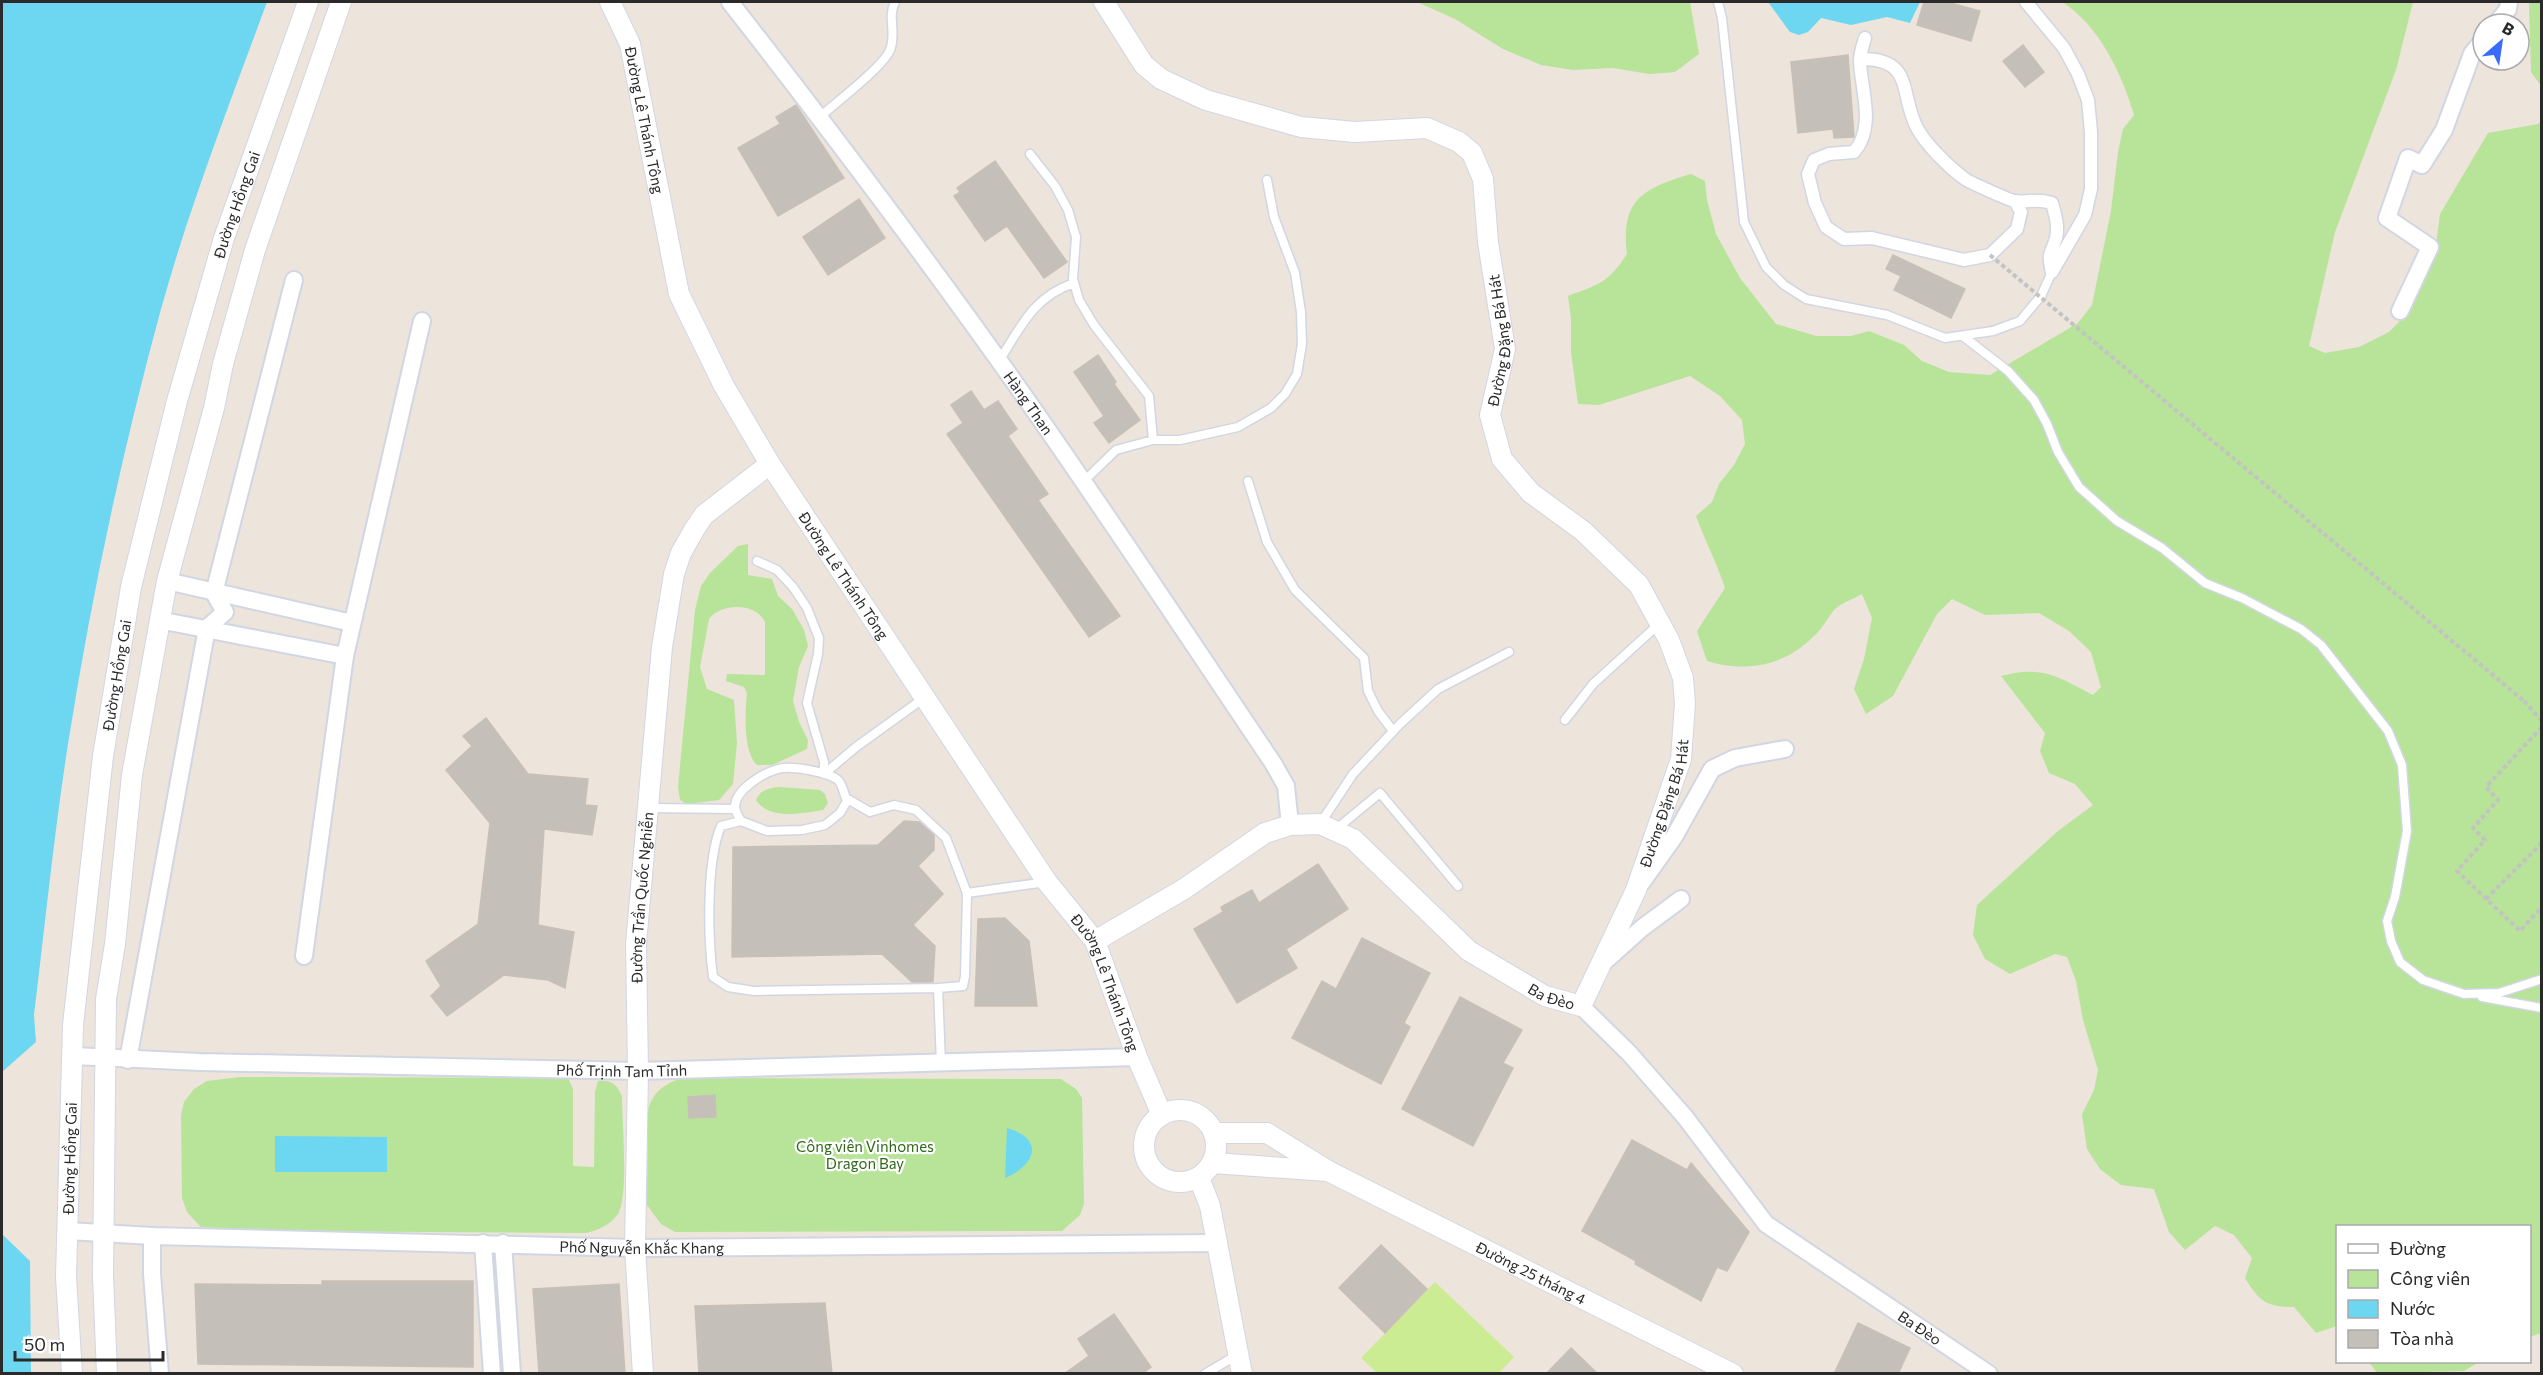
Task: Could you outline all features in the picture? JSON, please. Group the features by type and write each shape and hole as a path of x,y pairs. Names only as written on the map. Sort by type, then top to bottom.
{"street":[{"name":"Đường Hồng Gai","path":"72,1374 66,1277 73,1025 103,756 131,587 192,347 224,238 308,2"},
{"path":"107,1374 103,1234 106,999 115,944 132,775 167,581 214,408 226,354 255,250 341,2"},
{"name":"Đường Lê Thánh Tông","path":"610,2 630,44 679,294 724,386 770,464 1047,882 1095,941 1137,1058 1162,1115"},
{"name":"Hàng Than","path":"730,2 820,117 999,362 1083,482 1273,763 1286,786 1290,825"},
{"name":"Đường Đặng Bá Hát","path":"1104,2 1144,65 1161,79 1206,100 1301,127 1355,132 1427,128 1459,142 1472,153 1483,179 1488,242 1505,349 1490,415 1502,459 1531,493 1583,531 1639,585 1660,624 1683,678 1685,704 1681,759 1636,890 1581,1006"},
{"path":"2026,2 2064,48 2078,74 2088,100 2091,132 2091,189 2085,215 2052,272"},
{"path":"1865,38 1860,59 1867,117 1860,145 1854,152 1829,154 1814,160 1808,174 1815,203 1826,227 1844,239 1872,238 1964,260 1990,255 2017,229 2021,212 2015,201"},
{"path":"2400,311 2430,247 2387,218 2408,158 2421,165 2444,130 2471,57"},
{"path":"1860,59 1878,59 1897,69 1917,128 1941,157 1966,180 2015,201 2037,199 2052,203 2057,220 2056,238 2048,255 2052,272"},
{"path":"128,1060 207,628 225,612 214,593 294,280"},
{"path":"304,956 345,656 422,321"},
{"path":"192,347 226,354"},
{"name":"Đường Trần Quốc Nghiễn","path":"643,1374 635,1248 638,1071 636,944 662,647 674,574 681,553 704,515 770,464"},
{"path":"167,581 352,623"},
{"path":"159,620 345,656"},
{"path":"1636,890 1674,837 1712,768 1735,758 1785,749"},
{"path":"1095,941 1184,888 1265,833 1290,825 1327,827"},
{"name":"Ba Đèo","path":"1327,827 1353,839 1469,951 1545,996 1581,1006 1629,1053 1685,1117 1766,1224 1989,1374"},
{"path":"1601,965 1642,928 1681,899"},
{"path":"73,1056 105,1059"},
{"name":"Phố Trịnh Tam Tỉnh","path":"105,1059 638,1071 1137,1058"},
{"path":"1182,1110 1192,1112 1209,1124 1214,1133 1217,1143 1213,1163 1199,1178 1179,1183 1169,1181 1159,1176 1146,1160 1144,1150 1148,1130 1162,1115 1182,1110"},
{"name":"Đường 25 tháng 4","path":"1214,1133 1268,1133 1330,1172 1733,1374"},
{"name":"Đường 25 tháng 4","path":"1213,1163 1330,1172"},
{"path":"1199,1178 1210,1206 1240,1364"},
{"name":"Phố Nguyễn Khắc Khang","path":"68,1231 152,1236 635,1248 1216,1243"},
{"path":"152,1236 152,1274 160,1374"},
{"path":"483,1243 492,1374"},
{"path":"503,1243 512,1374"}],"lane":[{"path":"820,117 889,52 894,34 890,12 895,2"},
{"path":"1718,2 1722,18 1744,222 1766,267 1784,285 1806,298 1887,315 1945,338 1994,331 2020,321 2041,296 2052,272"},
{"path":"1030,154 1055,186 1068,210 1076,237 1074,283 1079,300 1094,325 1149,396 1153,440"},
{"path":"1083,482 1116,450 1153,440 1180,440 1204,436 1246,424 1271,408 1286,394 1297,374 1302,344 1301,312 1295,273 1274,217 1267,180"},
{"path":"999,362 1040,301 1055,290 1074,283"},
{"path":"1964,337 2008,371 2034,400 2058,452 2079,487 2117,521 2162,548 2205,583 2242,598 2301,629 2320,645 2341,669 2388,731 2402,765 2407,831 2395,897 2387,921 2391,940 2400,962 2423,980 2464,994 2541,1008"},
{"path":"1248,481 1267,542 1295,590 1364,658 1368,691 1378,711 1393,731"},
{"path":"758,561 777,570 793,587 807,608 819,638 818,654 807,703 824,762 824,774"},
{"path":"1565,720 1593,684 1660,624"},
{"path":"1327,827 1353,774 1393,731 1438,689 1509,652"},
{"path":"824,774 856,747 924,697"},
{"path":"741,821 735,809 738,796 764,775 780,768 824,774 840,782 847,801 840,813 825,825 802,830 767,831 741,821 721,826 714,842 709,940 713,977 728,987 753,991 963,986 967,893 946,838 915,810 894,805 870,812 846,798"},
{"path":"1327,827 1380,793 1458,886"},
{"path":"647,808 735,809"},
{"path":"967,893 1047,882"},
{"path":"2464,994 2499,993 2541,979"},
{"path":"938,988 941,1064"},
{"path":"1205,1374 1240,1364"}],"path":[{"path":"1990,255 2524,701 2541,721"},
{"path":"2541,727 2486,787 2498,800 2473,828 2485,840 2457,871 2520,931 2541,907"},
{"path":"2486,899 2541,843"}],"green space":[{"path":"1417,2 1690,2 1699,54 1675,72 1649,74 1613,68 1573,70 1541,65 1503,49 1455,19"},
{"path":"2062,2 2413,2 2396,70 2335,232 2309,346 2325,353 2359,347 2389,332 2409,312 2435,252 2440,214 2488,133 2538,124 2541,121 2541,1333 2531,1337 2531,1225 2336,1225 2336,1326 2316,1333 2294,1307 2276,1306 2259,1297 2245,1278 2252,1258 2234,1235 2215,1226 2185,1250 2169,1232 2154,1189 2121,1185 2100,1169 2087,1149 2082,1114 2094,1090 2098,1070 2083,1020 2076,981 2067,957 2055,954 2010,974 1985,959 1973,935 1977,905 2058,831 2093,805 2075,784 2049,773 2040,751 2045,733 2001,676 2028,672 2049,674 2093,695 2101,687 2091,652 2069,631 2039,613 1985,615 1952,599 1937,614 1893,696 1866,714 1854,689 1864,659 1872,618 1862,594 1834,610 1814,636 1778,660 1751,666 1722,665 1707,661 1697,631 1725,588 1696,516 1712,502 1719,484 1734,465 1745,444 1742,420 1720,396 1690,376 1599,405 1578,404 1571,352 1571,318 1568,296 1602,281 1620,264 1627,254 1627,220 1639,199 1660,185 1691,174 1705,181 1707,200 1716,234 1740,278 1776,324 1816,336 1851,336 1869,331 1904,345 1922,361 1949,372 1990,375 2078,323 2092,305 2111,211 2123,129 2134,115 2116,67 2098,37 2075,12"},
{"path":"2529,2 2541,2 2541,86 2531,72"},
{"path":"748,544 748,575 772,579 778,596 792,609 804,630 808,646 799,667 793,701 799,722 808,740 807,749 772,765 757,765 752,759 746,731 747,693 744,687 726,681 727,674 765,675 765,622 761,615 746,608 722,610 709,619 700,667 707,689 734,700 737,743 733,784 719,800 687,804 680,800 678,787 695,610 701,586 710,573 738,546"},
{"path":"780,787 820,790 825,794 828,803 823,810 787,814 769,811 756,800 765,790"},
{"path":"240,1077 568,1078 573,1089 573,1166 594,1167 595,1092 598,1081 610,1082 622,1096 624,1176 618,1214 600,1229 586,1233 272,1231 201,1227 187,1212 182,1198 181,1115 184,1102 194,1089 207,1081"},
{"name":"Công viên Vinhomes Dragon Bay","path":"681,1078 1061,1079 1076,1089 1082,1098 1084,1204 1080,1215 1062,1231 675,1232 661,1224 647,1205 648,1110 653,1098 660,1090"},
{"path":"1435,1282 1514,1357 1498,1374 1377,1373 1361,1358"},
{"path":"2370,1363 2477,1363 2464,1371 2377,1373"}],"water":[{"path":"2,2 267,2 185,231 161,309 133,417 97,580 68,744 34,1015 36,1042 2,1072"},
{"path":"1768,2 1920,2 1910,23 1887,17 1851,25 1821,18 1808,32 1799,35 1790,32"},
{"path":"1007,1128 1027,1139 1032,1152 1024,1166 1005,1178"},
{"path":"275,1136 387,1137 387,1172 275,1172"},
{"path":"2,1234 30,1261 31,1373 2,1373"}],"building":[{"path":"1924,2 1947,2 1980,11 1971,41 1917,25"},
{"path":"2023,45 2044,72 2025,87 2003,61"},
{"path":"1848,55 1854,137 1834,138 1833,129 1798,133 1791,62"},
{"path":"796,105 844,178 778,216 738,148 780,124 776,117"},
{"path":"995,161 1067,262 1044,278 1007,226 985,241 954,196 960,192 957,188"},
{"path":"859,199 885,238 828,275 803,237"},
{"path":"1893,255 1965,289 1951,318 1894,290 1901,276 1886,269"},
{"path":"1098,355 1116,382 1114,384 1140,420 1109,443 1094,423 1104,416 1074,372"},
{"path":"971,391 984,410 998,401 1017,429 1008,436 1048,494 1038,500 1120,616 1089,637 947,434 963,423 951,405"},
{"path":"486,718 528,774 588,779 585,805 597,806 592,835 544,829 538,925 574,932 565,988 548,980 504,975 447,1016 431,996 441,986 426,961 478,924 490,823 446,770 472,746 463,736"},
{"path":"904,821 919,822 934,835 934,850 918,866 943,894 913,925 935,946 933,982 912,982 882,954 732,957 733,847 878,845"},
{"path":"1318,864 1348,909 1286,949 1297,968 1237,1003 1194,929 1223,912 1221,907 1252,890 1259,903"},
{"path":"1005,918 1029,941 1037,1006 975,1006 978,919"},
{"path":"1362,938 1430,973 1404,1023 1410,1027 1381,1084 1292,1038 1322,981 1336,989"},
{"path":"1460,997 1522,1030 1503,1063 1513,1068 1473,1146 1402,1109"},
{"path":"715,1095 716,1117 689,1118 688,1097"},
{"path":"1632,1140 1687,1170 1691,1163 1749,1232 1727,1271 1717,1267 1701,1301 1582,1231"},
{"path":"1381,1245 1427,1289 1385,1333 1339,1288"},
{"path":"322,1281 473,1281 473,1367 198,1364 195,1284 322,1285"},
{"path":"619,1284 625,1374 539,1374 533,1289"},
{"path":"825,1303 832,1374 699,1374 695,1306"},
{"path":"1114,1314 1151,1367 1142,1374 1064,1374 1089,1356 1078,1339"},
{"path":"1858,1323 1910,1348 1898,1374 1834,1374"},
{"path":"1571,1348 1598,1374 1546,1374"}]}
